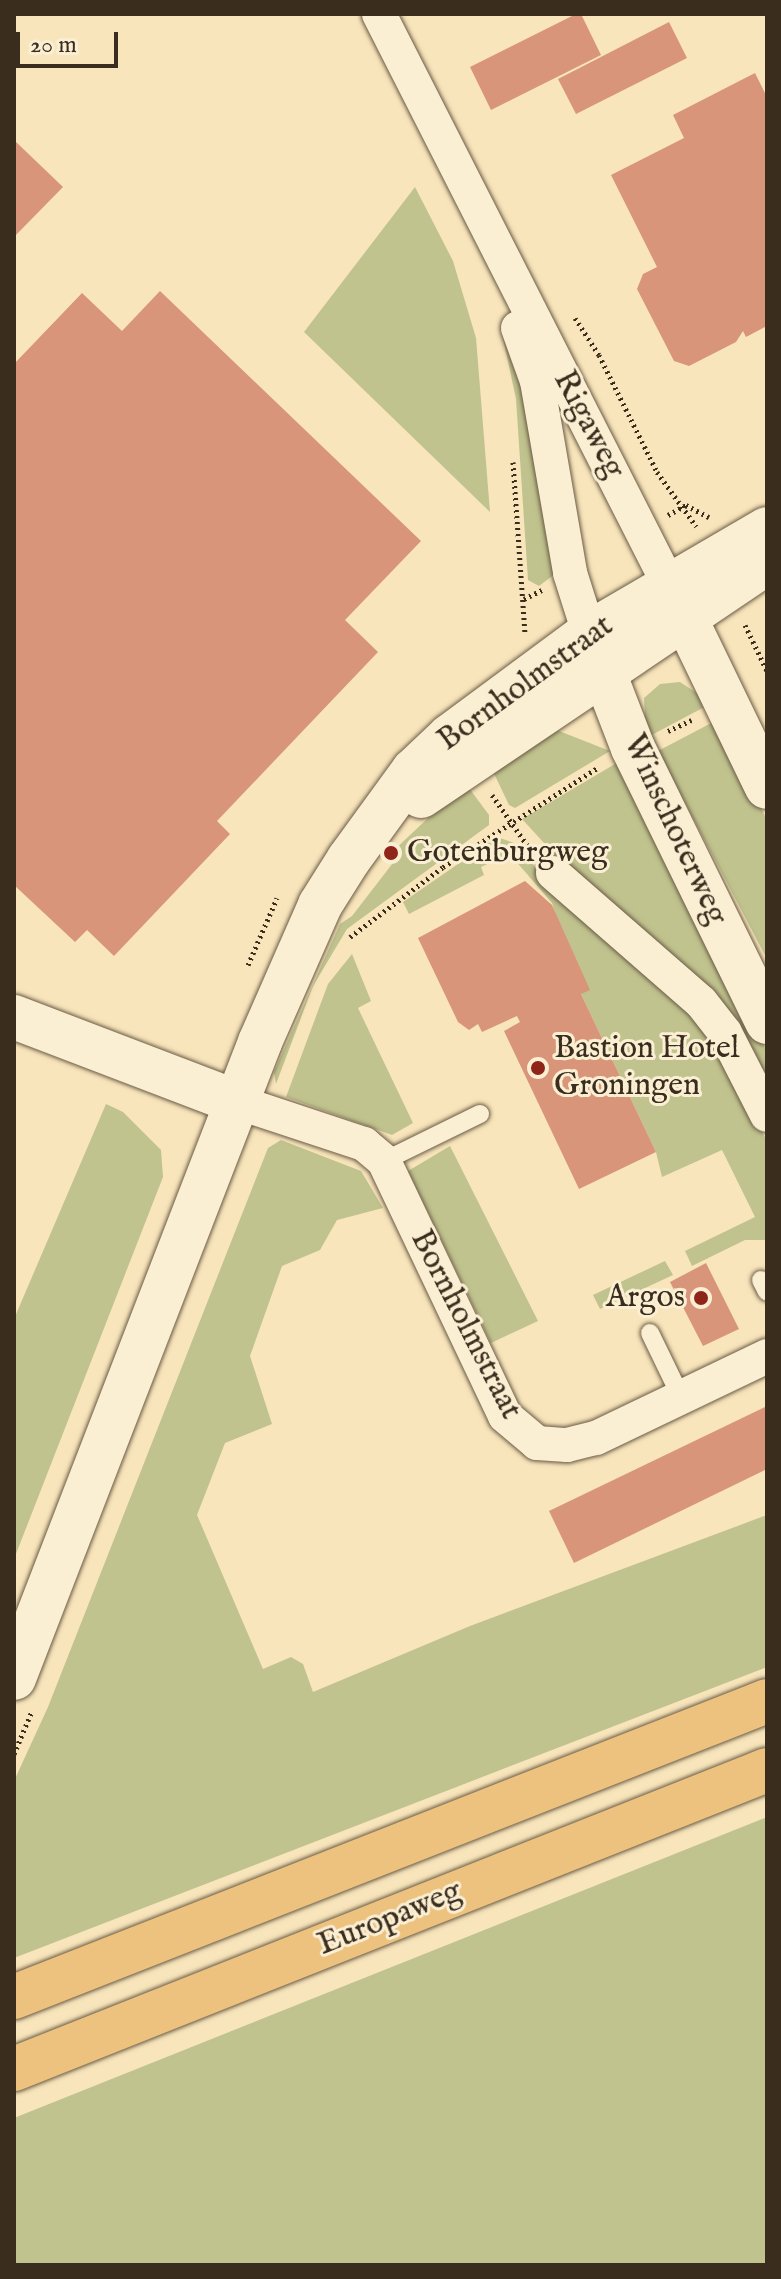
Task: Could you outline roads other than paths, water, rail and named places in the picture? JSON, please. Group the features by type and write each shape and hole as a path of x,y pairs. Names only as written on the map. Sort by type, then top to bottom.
{"highway":[{"name":"Europaweg","path":"14,1997 767,1701"},
{"name":"Europaweg","path":"14,2069 767,1770"}],"street":[{"name":"Rigaweg","path":"379,14 486,233 644,529 678,602"},
{"name":"Rigaweg","path":"486,233 537,381 570,573 597,653"},
{"path":"721,575 767,529"},
{"path":"721,575 767,563"},
{"name":"Bornholmstraat","path":"14,1678 237,1102 320,905 368,836 469,761 597,653 721,575"},
{"path":"678,602 767,787"},
{"name":"Winschoterweg","path":"597,653 633,748 767,1022"},
{"path":"553,873 701,1002 725,1033 767,1115"},
{"path":"14,1017 237,1102 364,1144 384,1161"},
{"name":"Bornholmstraat","path":"384,1161 505,1416 524,1437 552,1447 582,1443 767,1356"}],"lane":[{"path":"384,1161 480,1114"},
{"path":"650,1333 681,1397"}],"place":[{"name":"Gotenburgweg","path":"391,853"},
{"name":"Bastion Hotel Groningen","path":"538,1068"},
{"name":"Argos","path":"701,1298"}]}
